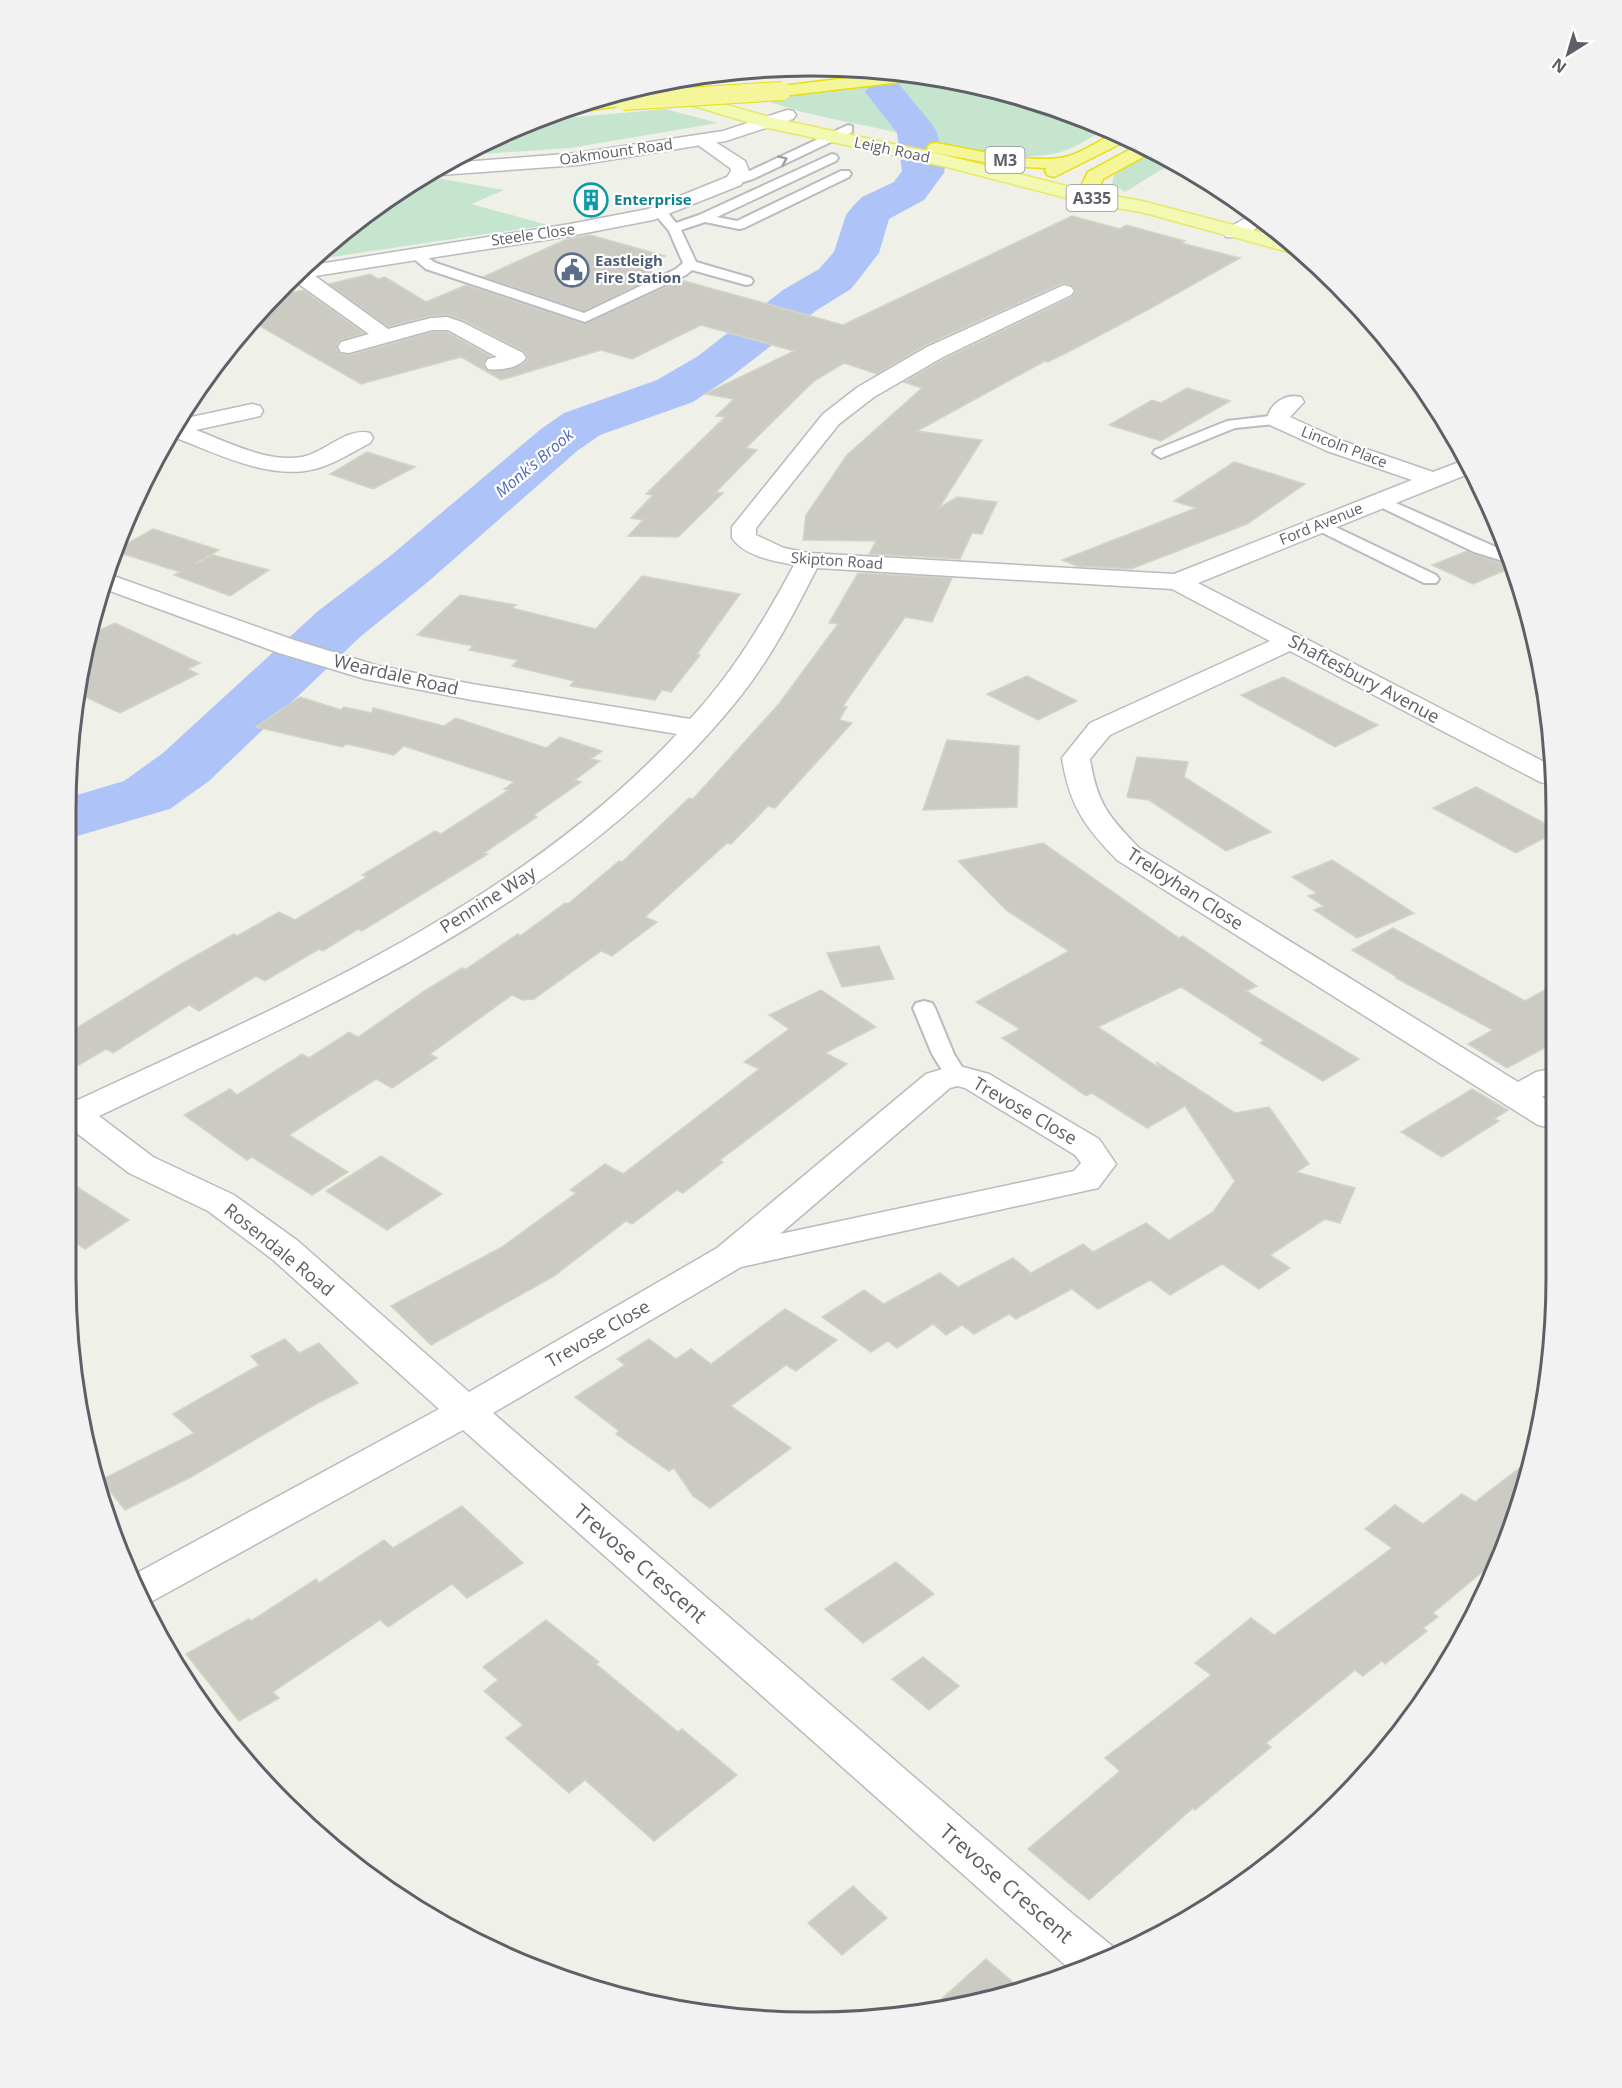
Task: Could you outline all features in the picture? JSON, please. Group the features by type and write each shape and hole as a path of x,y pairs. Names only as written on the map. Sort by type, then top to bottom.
{"highway":[{"path":"628,100 818,76"},
{"path":"626,101 782,91 877,80"},
{"name":"M3","path":"1044,181 1074,161 1112,141"},
{"path":"1071,183 1132,150"},
{"path":"1096,190 1091,184 1095,176 1138,153"},
{"name":"M3","path":"940,155 1019,163 1047,164 1074,161"}],"main road":[{"name":"Leigh Road","path":"688,88 788,115 840,133"},
{"name":"Leigh Road","path":"663,92 770,123 885,142 1044,181 1086,197 1142,207"},
{"path":"1044,181 1071,183"},
{"name":"Leigh Road","path":"1071,183 1142,207 1276,243"}],"street":[{"name":"Oakmount Road","path":"457,168 578,159 726,136 770,123 788,115"},
{"path":"700,140 738,165 740,171 734,181"},
{"name":"Steele Close","path":"314,271 414,253 570,230 673,204 734,181"},
{"path":"1233,233 1251,223"},
{"name":"Steele Close","path":"305,279 385,336"},
{"name":"Skipton Road","path":"1064,291 1028,299 866,392 831,419 744,527 744,538 759,549 778,556 809,560 1177,582"},
{"path":"349,347 431,324 451,324 515,358 496,364"},
{"path":"186,427 252,411"},
{"name":"Lincoln Place","path":"1286,411 1298,431 1367,458 1434,480"},
{"path":"183,431 271,463 292,465 310,463 362,438"},
{"name":"Ford Avenue","path":"1177,582 1461,469"},
{"name":"Pennine Way","path":"77,1113 240,1037 363,975 475,911 564,852 653,777 699,729 726,696 776,624 809,560"},
{"name":"Shaftesbury Avenue","path":"1177,582 1544,772"},
{"name":"Weardale Road","path":"113,583 288,647 374,673 472,692 699,729"},
{"name":"Treloyhan Close","path":"1291,641 1100,729 1076,758 1079,788 1095,820 1128,854 1546,1114"},
{"name":"Trevose Close","path":"466,1410 730,1257 938,1081 957,1075 977,1081 1087,1147 1099,1164 1086,1180 730,1257"},
{"path":"1518,1097 1546,1080"},
{"name":"Rosendale Road","path":"77,1121 141,1165 221,1203 285,1250 466,1410"},
{"path":"145,1588 466,1410"},
{"name":"Trevose Crescent","path":"466,1410 1090,1957"}],"lane":[{"path":"734,181 840,133"},
{"path":"673,228 704,218 832,158"},
{"path":"704,218 739,225 845,174"},
{"path":"673,204 673,228 690,265"},
{"path":"414,253 431,266 585,318 681,272 690,265"},
{"path":"690,265 746,281"},
{"path":"1161,453 1232,424 1286,411"},
{"path":"1380,501 1500,555"},
{"path":"1321,525 1430,579"},
{"path":"924,1008 943,1054 957,1075"}],"green space":[{"path":"897,82 907,83 1001,102 1047,115 1097,134 1067,150 1053,154 1011,156 989,154 820,116 761,98"},
{"path":"665,109 718,123 570,148 483,154 567,118"},
{"path":"1144,156 1165,168 1125,192 1112,183 1114,175"},
{"path":"439,178 504,190 471,204 548,225 329,257 364,228"}],"building":[{"path":"1072,216 1120,229 1126,225 1185,241 1181,243 1240,258 1151,308 1048,362 1045,361 917,431 982,440 939,508 957,497 997,502 982,534 972,533 960,559 869,554 876,541 803,540 806,515 847,455 922,388 904,382 944,359 1072,297 1076,291 1072,285 1063,283 926,345 877,374 844,363 814,381 746,448 757,450 716,492 723,493 678,537 628,536 643,520 631,518 653,495 646,494 725,417 716,416 734,399 705,394 794,351 701,325 632,359 601,350 501,380 461,357 361,384 260,326 291,293 303,290 364,333 339,341 336,348 341,354 350,355 432,332 447,332 491,356 483,363 486,370 503,371 524,363 528,358 525,352 463,320 448,315 430,316 388,327 329,284 370,274 378,279 385,277 426,302 466,285 584,324 681,280 843,325"},
{"name":"Eastleigh Fire Station","path":"590,235 665,256 640,268 660,274 584,311 483,277 567,239"},
{"path":"1187,388 1230,401 1161,441 1109,425 1152,400 1161,403"},
{"path":"367,452 415,467 373,489 330,474"},
{"path":"1234,462 1305,484 1247,524 1131,569 1077,566 1062,560 1196,508 1174,501"},
{"path":"153,529 219,550 195,564 213,555 269,570 230,596 174,575 180,572 123,554 127,544"},
{"path":"1467,551 1503,564 1505,570 1473,584 1432,565"},
{"path":"858,573 952,578 932,622 905,617 843,706 847,707 839,720 852,723 775,808 768,806 731,844 727,843 645,917 657,922 612,956 601,951 534,999 523,1000 512,995 430,1054 437,1058 392,1088 376,1079 289,1135 348,1172 312,1195 252,1157 247,1160 184,1115 230,1089 237,1095 302,1054 309,1058 349,1032 358,1037 426,990 462,968 466,969 518,934 520,936 565,903 568,904 619,861 622,862 689,798 693,799 778,705 838,624 829,623"},
{"path":"642,576 740,594 697,654 700,655 671,692 662,690 655,700 570,686 574,681 512,666 518,660 469,650 473,646 417,635 460,595 516,605 512,608 596,629"},
{"path":"115,623 200,663 188,669 198,674 120,713 86,697 100,630"},
{"path":"1027,676 1077,701 1038,720 987,694"},
{"path":"1283,677 1378,725 1335,747 1241,695"},
{"path":"300,697 341,710 344,707 372,713 373,708 444,726 456,718 546,748 560,737 602,751 591,759 600,761 575,780 581,782 534,815 537,817 484,853 488,854 362,931 358,929 323,951 319,949 265,981 256,976 199,1011 189,1005 113,1053 106,1049 77,1066 77,1028 234,934 237,936 279,912 295,920 367,877 362,875 435,831 441,834 509,790 504,789 514,782 404,746 394,755 347,744 342,747 256,727"},
{"path":"947,740 1019,746 1017,807 923,810"},
{"path":"1137,757 1188,762 1184,777 1271,832 1226,851 1149,800 1127,797"},
{"path":"1476,787 1546,824 1546,837 1516,853 1433,808"},
{"path":"1043,843 1179,938 1183,936 1257,986 1246,991 1359,1059 1323,1081 1260,1043 1264,1040 1181,987 1098,1027 1161,1069 1156,1062 1235,1113 1269,1107 1309,1164 1296,1172 1355,1188 1340,1223 1325,1219 1270,1255 1290,1268 1259,1289 1222,1264 1170,1295 1150,1280 1098,1309 1072,1289 1016,1319 1009,1314 974,1334 962,1325 946,1335 933,1324 897,1348 888,1341 871,1352 822,1317 864,1290 884,1304 940,1273 958,1287 1013,1258 1031,1273 1083,1244 1093,1252 1146,1223 1169,1240 1213,1212 1235,1181 1185,1106 1147,1128 1092,1093 1086,1096 1002,1038 1020,1029 976,1002 1069,951 1006,910 958,861"},
{"path":"1332,860 1414,913 1357,938 1314,910 1324,906 1308,896 1317,893 1292,877"},
{"path":"1393,928 1525,1001 1546,989 1546,1047 1507,1068 1468,1044 1493,1030 1396,978 1352,950"},
{"path":"879,946 894,979 842,987 827,953"},
{"path":"821,990 876,1027 825,1053 847,1064 720,1160 723,1162 683,1193 677,1190 632,1224 626,1221 554,1276 431,1345 391,1306 502,1247 576,1193 570,1190 605,1164 623,1174 759,1069 744,1062 789,1029 769,1015"},
{"path":"1472,1089 1508,1110 1494,1119 1499,1121 1442,1157 1401,1132"},
{"path":"381,1156 442,1194 387,1230 326,1191"},
{"path":"77,1187 129,1220 85,1249 77,1244"},
{"path":"785,1309 837,1340 796,1371 786,1365 731,1406 791,1448 710,1508 693,1496 674,1468 669,1471 616,1434 619,1431 575,1397 625,1365 617,1359 649,1339 676,1359 691,1349 711,1364"},
{"path":"285,1339 299,1353 319,1343 358,1383 316,1404 191,1477 125,1510 108,1489 105,1478 194,1433 173,1414 259,1365 251,1356"},
{"path":"1520,1468 1507,1513 1485,1570 1433,1613 1438,1617 1423,1628 1427,1631 1385,1664 1382,1661 1363,1676 1355,1670 1266,1743 1271,1747 1195,1810 1193,1808 1089,1900 1028,1849 1120,1771 1105,1758 1211,1675 1195,1663 1251,1618 1274,1635 1392,1548 1365,1529 1395,1505 1423,1524 1462,1494 1475,1502"},
{"path":"462,1506 523,1563 467,1598 452,1584 388,1627 380,1620 273,1692 279,1698 239,1721 186,1654 249,1619 251,1621 316,1579 319,1583 384,1540 393,1548"},
{"path":"896,1562 934,1594 863,1643 825,1609"},
{"path":"546,1620 599,1662 596,1664 678,1732 682,1729 737,1775 654,1841 585,1780 569,1793 506,1738 523,1725 484,1691 498,1680 483,1667"},
{"path":"923,1657 959,1686 929,1710 892,1679"},
{"path":"853,1886 887,1918 842,1955 808,1923"},
{"path":"986,1959 1013,1982 954,1997 941,1999"}],"waterway":[{"name":"Monk's Brook","path":"77,816 147,795 186,767 339,624 409,569 559,440 582,424 675,391 715,366 800,300 835,279 856,253 868,215 877,206 909,191 923,173 924,167 917,132 885,92"}],"place":[{"name":"Enterprise","path":"591,200"},
{"name":"Eastleigh Fire Station","path":"572,270"}]}
